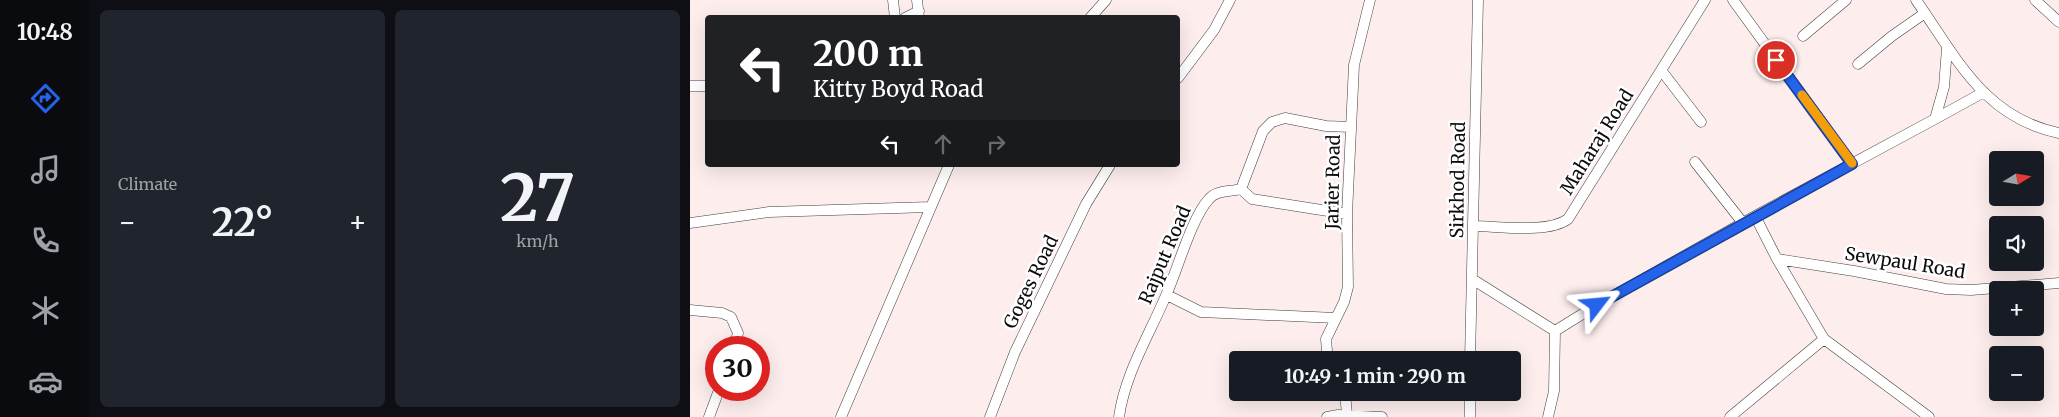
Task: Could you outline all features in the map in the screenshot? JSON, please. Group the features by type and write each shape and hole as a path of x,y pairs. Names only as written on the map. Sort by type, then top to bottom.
{"street":[{"path":"893,0 895,15"},
{"path":"917,0 919,14"},
{"path":"1093,15 1106,0"},
{"path":"1180,75 1214,30 1230,0"},
{"name":"Jarier Road","path":"1327,351 1326,339 1344,302 1348,287 1347,214 1354,65 1370,0"},
{"name":"Sirkhod Road","path":"1470,351 1478,0"},
{"name":"Maharaj Road","path":"1473,226 1546,227 1562,224 1568,219 1705,0"},
{"path":"1733,0 1852,164"},
{"path":"1802,36 1846,0"},
{"path":"1916,0 1947,48 1971,80 2020,120 2047,131 2059,133"},
{"path":"2035,0 2059,22"},
{"path":"1858,64 1892,36 1925,13"},
{"path":"1935,119 1944,87 1947,48"},
{"path":"1661,70 1701,122"},
{"path":"690,86 705,86"},
{"path":"1555,331 1597,305 1755,216 1984,92"},
{"path":"1347,214 1252,199 1241,189 1263,131 1272,122 1285,118 1326,126 1350,127"},
{"path":"1695,162 1743,223"},
{"path":"841,417 948,167"},
{"name":"Goges Road","path":"990,417 1015,352 1086,204 1109,167"},
{"name":"Rajput Road","path":"1119,417 1122,396 1146,338 1167,295 1199,214 1208,200 1217,193 1241,189"},
{"path":"690,222 769,212 930,207"},
{"path":"1755,216 1777,259 1824,339 1929,417"},
{"name":"Sewpaul Road","path":"1777,259 1854,271 1946,289 1971,290 2059,283"},
{"path":"1472,279 1555,331"},
{"path":"1167,295 1201,312 1336,318"},
{"path":"690,310 726,314 731,317 736,326 737,336"},
{"path":"1548,417 1554,391 1555,331"},
{"path":"1730,417 1824,339"},
{"path":"709,417 715,401"},
{"path":"1346,401 1347,416"},
{"path":"1470,401 1470,417"},
{"path":"1328,417 1382,417"}],"slow traffic":[{"path":"1802,95 1852,163"}],"route":[{"path":"1597,305 1852,164 1776,60"}]}
